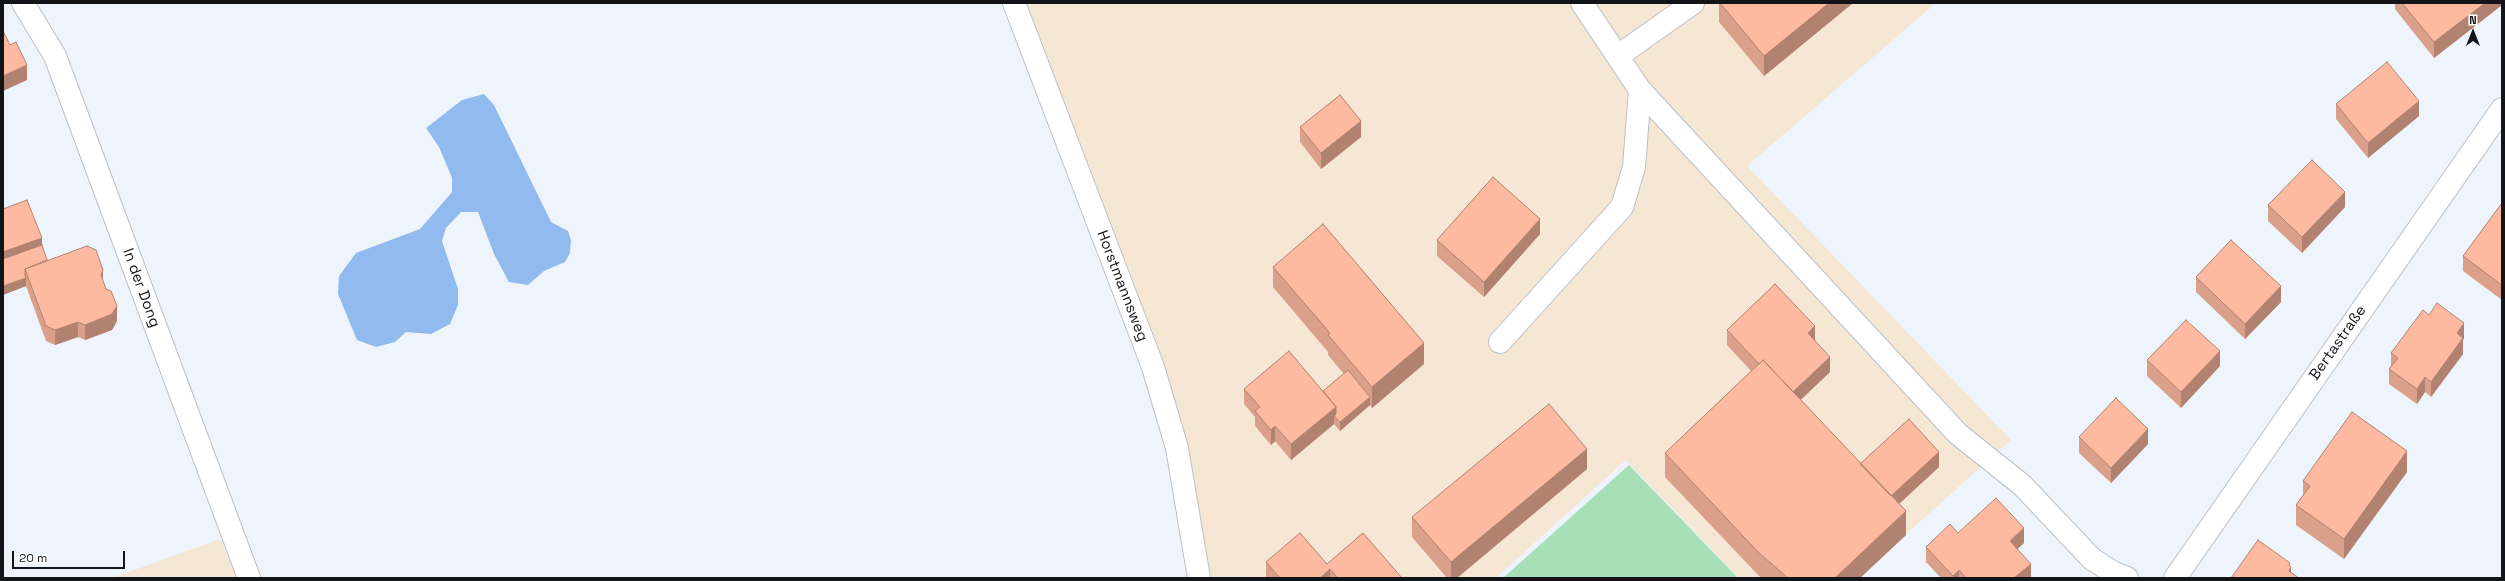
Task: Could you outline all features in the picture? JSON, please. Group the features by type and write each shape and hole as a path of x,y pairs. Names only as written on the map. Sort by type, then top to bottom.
{"street":[{"name":"In der Dong","path":"23,3 55,56 249,578"},
{"name":"Horstmannsweg","path":"1014,3 1153,367 1176,448 1199,578"},
{"path":"1582,3 1640,90 1958,434 2022,485 2092,559 2114,573 2127,578"},
{"path":"1618,56 1693,3"},
{"path":"1500,342 1622,207 1634,167 1640,90"},
{"name":"Bertastraße","path":"2174,578 2502,109"}],"shaded area":[{"path":"1014,3 1936,3 1747,166 2011,440 1857,578 1739,578 1626,460 1496,578 1196,578 1153,367"},
{"path":"220,539 237,578 112,578"}],"green space":[{"path":"1629,465 1738,578 1503,578"}],"water":[{"path":"484,94 494,105 551,222 568,231 571,240 570,253 565,262 544,271 528,285 509,282 494,254 478,212 461,212 446,228 442,241 458,289 458,305 450,324 431,334 406,332 395,342 376,347 357,340 338,294 339,276 356,253 420,229 452,192 452,178 439,147 426,128 462,100"}],"building":[{"path":"1720,3 1829,3 1764,56"},
{"path":"2402,3 2485,3 2434,42"},
{"path":"3,31 10,45 16,42 27,65 3,76"},
{"path":"2387,62 2419,101 2368,143 2336,104"},
{"path":"1340,95 1361,121 1321,153 1300,127"},
{"path":"2312,160 2345,192 2302,237 2268,205"},
{"path":"1493,177 1540,219 1484,282 1437,240"},
{"path":"27,200 42,238 3,252 3,209"},
{"path":"2502,203 2502,285 2463,256"},
{"path":"1323,224 1424,343 1372,387 1328,335 1330,333 1273,267"},
{"path":"2231,240 2281,286 2245,324 2196,277"},
{"path":"42,245 47,260 25,269 26,278 3,286 3,259"},
{"path":"87,246 96,250 103,270 101,275 106,289 111,291 117,306 112,314 85,325 78,322 55,330 46,326 25,269"},
{"path":"1775,284 1815,326 1808,333 1830,357 1793,392 1763,360 1759,364 1727,330"},
{"path":"2437,303 2464,323 2457,333 2463,338 2431,382 2425,377 2417,389 2389,369 2398,358 2391,353 2423,310 2429,315"},
{"path":"2186,320 2220,351 2181,392 2147,360"},
{"path":"1289,351 1336,407 1291,444 1275,426 1271,430 1255,411 1260,407 1244,389"},
{"path":"1763,360 1906,511 1835,578 1788,578 1758,552 1665,453"},
{"path":"1348,370 1370,397 1340,422 1334,416 1336,414 1336,407 1323,391"},
{"path":"2116,398 2148,429 2111,468 2079,437"},
{"path":"1549,404 1587,449 1451,562 1412,517"},
{"path":"2352,412 2407,451 2344,539 2296,505 2310,486 2303,481"},
{"path":"1909,419 1939,452 1891,496 1860,464"},
{"path":"1996,498 2024,528 2010,541 2031,564 2014,578 1966,578 1959,570 1953,576 1926,547 1950,524 1958,533"},
{"path":"1300,533 1327,564 1363,533 1402,578 1338,578 1330,569 1320,578 1280,578 1266,562"},
{"path":"2258,540 2290,563 2289,565 2291,567 2289,571 2299,578 2231,578"}]}
